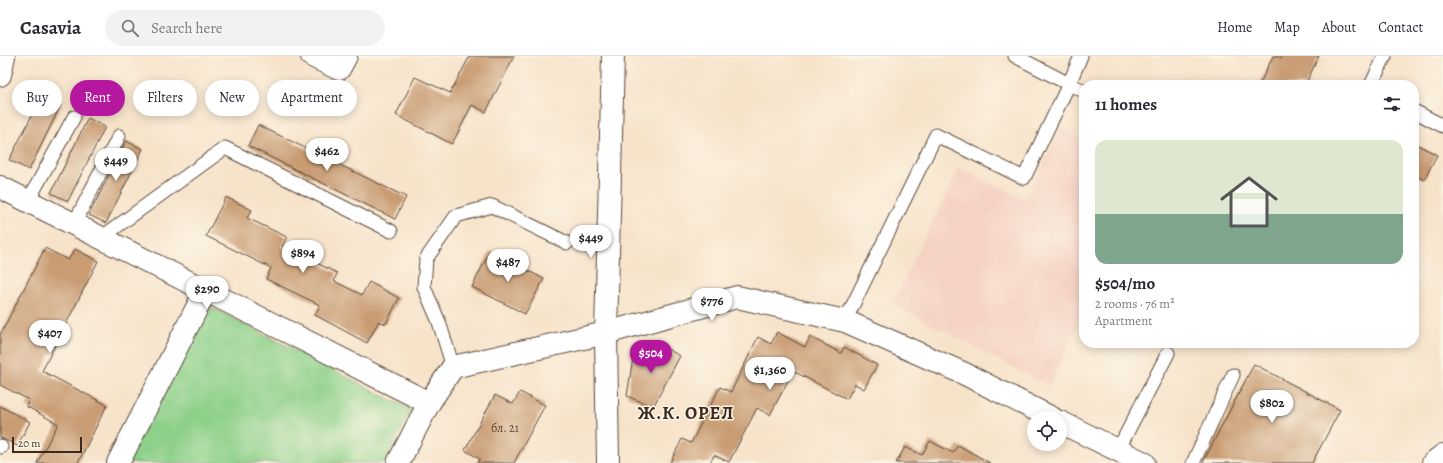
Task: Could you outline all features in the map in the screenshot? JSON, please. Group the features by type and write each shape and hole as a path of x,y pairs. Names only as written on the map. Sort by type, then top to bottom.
{"street":[{"path":"0,75 4,56"},
{"path":"312,56 339,69 346,56"},
{"path":"608,463 606,333 613,56"},
{"path":"0,187 429,403"},
{"path":"118,463 206,290"},
{"path":"398,463 429,403 453,367 606,333 737,297 845,320 965,374 1038,411"},
{"path":"1067,425 1144,463"},
{"path":"1433,463 1443,455"}],"lane":[{"path":"1015,56 1079,89"},
{"path":"845,320 936,136 1024,178 1082,56"},
{"path":"1373,80 1385,56"},
{"path":"1419,114 1443,126"},
{"path":"28,201 74,117"},
{"path":"74,224 119,136"},
{"path":"101,238 225,148 391,230"},
{"path":"453,367 439,322 424,288 426,259 456,216 492,206 568,244"},
{"path":"1118,450 1168,353"},
{"path":"1193,463 1233,375"}],"shaded area":[{"path":"1061,128 1079,137 1079,324 1049,386 892,304 959,168 1025,199"}],"green space":[{"path":"213,308 411,410 384,463 126,463 203,313"}],"building":[{"path":"470,56 514,56 486,112 472,105 452,144 396,115 415,77 450,93"},
{"path":"1273,56 1281,58 1282,56 1319,56 1307,80 1261,80"},
{"path":"32,116 56,116 29,170 9,160"},
{"path":"88,118 105,127 68,201 51,193"},
{"path":"258,125 406,197 395,219 248,146"},
{"path":"126,141 143,149 106,223 89,215"},
{"path":"1419,146 1437,155 1424,180 1419,178"},
{"path":"226,197 252,210 247,218 287,237 282,246 337,273 334,281 362,295 369,282 399,298 386,324 379,321 367,343 315,315 320,305 266,279 271,268 206,236"},
{"path":"45,248 68,260 75,249 98,261 42,371 107,405 78,463 37,463 58,424 26,406 29,400 0,385 0,335"},
{"path":"490,251 544,279 525,314 472,287"},
{"path":"777,332 805,347 810,337 841,353 844,347 877,365 864,389 855,384 847,399 793,371 770,415 757,408 729,462 714,455 710,463 670,463 682,439 691,443 720,387 731,392 758,337 771,344"},
{"path":"653,341 680,356 653,407 627,396 633,358 643,360"},
{"path":"1254,364 1340,410 1312,463 1203,462"},
{"path":"520,392 545,405 514,463 477,463 480,459 465,450 495,395 513,404"},
{"path":"0,406 30,422 17,446 0,437"},
{"path":"930,441 953,453 958,445 990,463 896,463 905,447 922,455"}],"district":[{"name":"Ж.К. ОРЕЛ","path":"686,413"}]}
